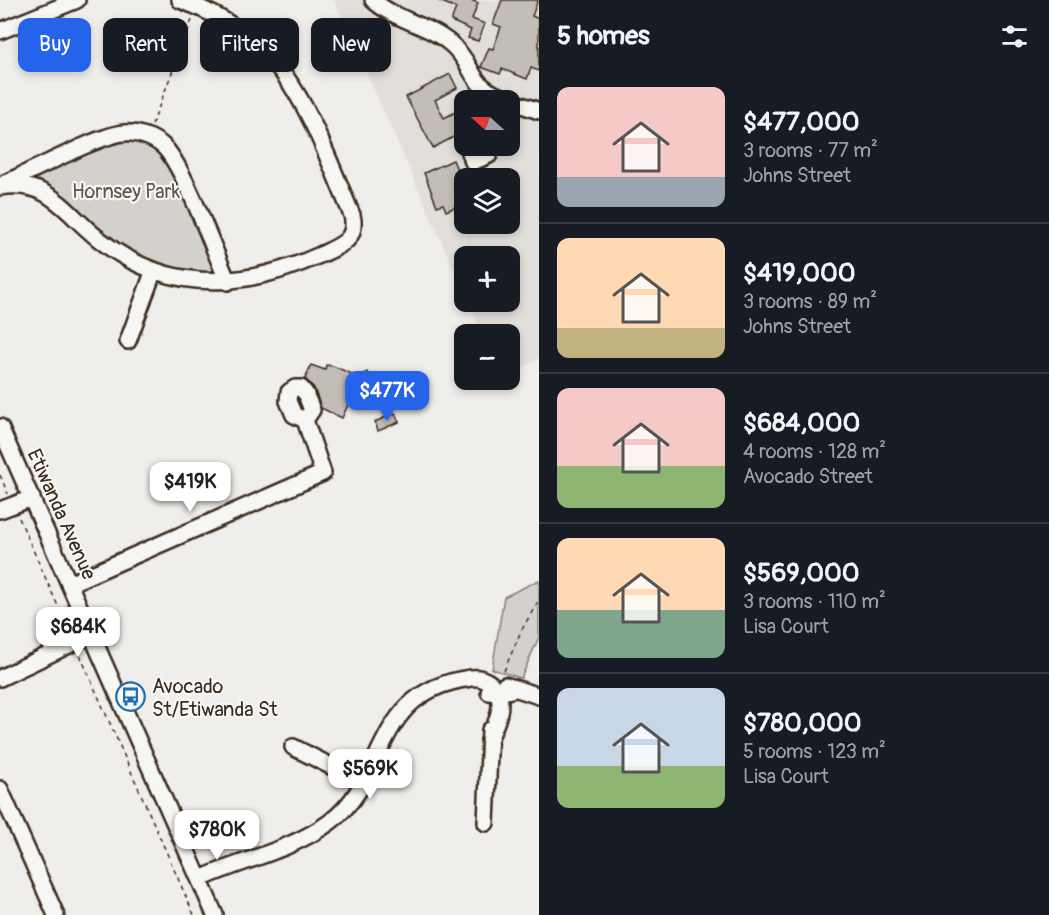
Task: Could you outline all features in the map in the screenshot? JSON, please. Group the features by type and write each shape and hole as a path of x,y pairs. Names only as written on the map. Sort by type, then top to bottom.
{"street":[{"path":"0,31 77,0"},
{"path":"0,186 20,185 52,196 110,248 154,270 192,280 228,282 283,271 338,247 350,238 354,222 306,110 287,76 272,57 240,29 199,3 180,0"},
{"path":"374,0 398,17 442,37 459,52 481,87 487,90"},
{"path":"520,105 539,111"},
{"path":"0,186 110,136 133,133 148,137 163,146 177,167 228,282"},
{"path":"471,156 473,162 487,156"},
{"path":"128,342 154,270"},
{"path":"69,584 323,473 305,420 294,415 288,398 289,392 295,388 301,388 312,410 305,420"},
{"name":"Etiwanda Avenue","path":"0,427 215,915"},
{"path":"6,506 30,495"},
{"path":"0,678 93,637"},
{"path":"201,883 329,823 347,804 362,782 389,728 405,708 434,688 457,682 482,686 495,692 515,688 539,696"},
{"path":"486,823 489,740 495,692"},
{"path":"293,747 362,782"},
{"path":"0,789 56,915"}],"path":[{"path":"148,137 199,3"},
{"path":"0,475 6,506 75,644 194,915"},
{"path":"503,675 521,630 539,600"}],"shaded area":[{"path":"334,0 539,0 539,358 520,370 520,324 478,324 472,312 520,312 520,246 454,246 454,269 366,72 391,72 391,18 342,18"}],"green space":[{"name":"Hornsey Park","path":"122,139 151,144 170,164 218,272 213,277 147,263 29,183 28,179"},
{"path":"539,580 539,637 521,678 492,669 504,597"}],"building":[{"path":"437,0 471,0 478,3 472,19 485,24 478,41 468,38 471,30 451,21 456,8"},
{"path":"502,0 538,0 532,16 539,19 539,71 531,68 527,79 502,69 500,74 481,67 489,48 493,49 501,27 493,24"},
{"path":"450,74 457,88 435,100 444,118 454,113 454,137 433,148 406,97"},
{"path":"453,160 456,168 454,168 454,208 446,211 443,204 437,206 424,173"},
{"path":"311,365 325,370 326,365 333,366 359,377 367,372 373,386 364,390 360,379 342,418 321,408 314,388 305,379"},
{"path":"395,413 399,422 378,431 375,422"}],"place":[{"name":"Avocado St/Etiwanda St","path":"131,697"}]}
